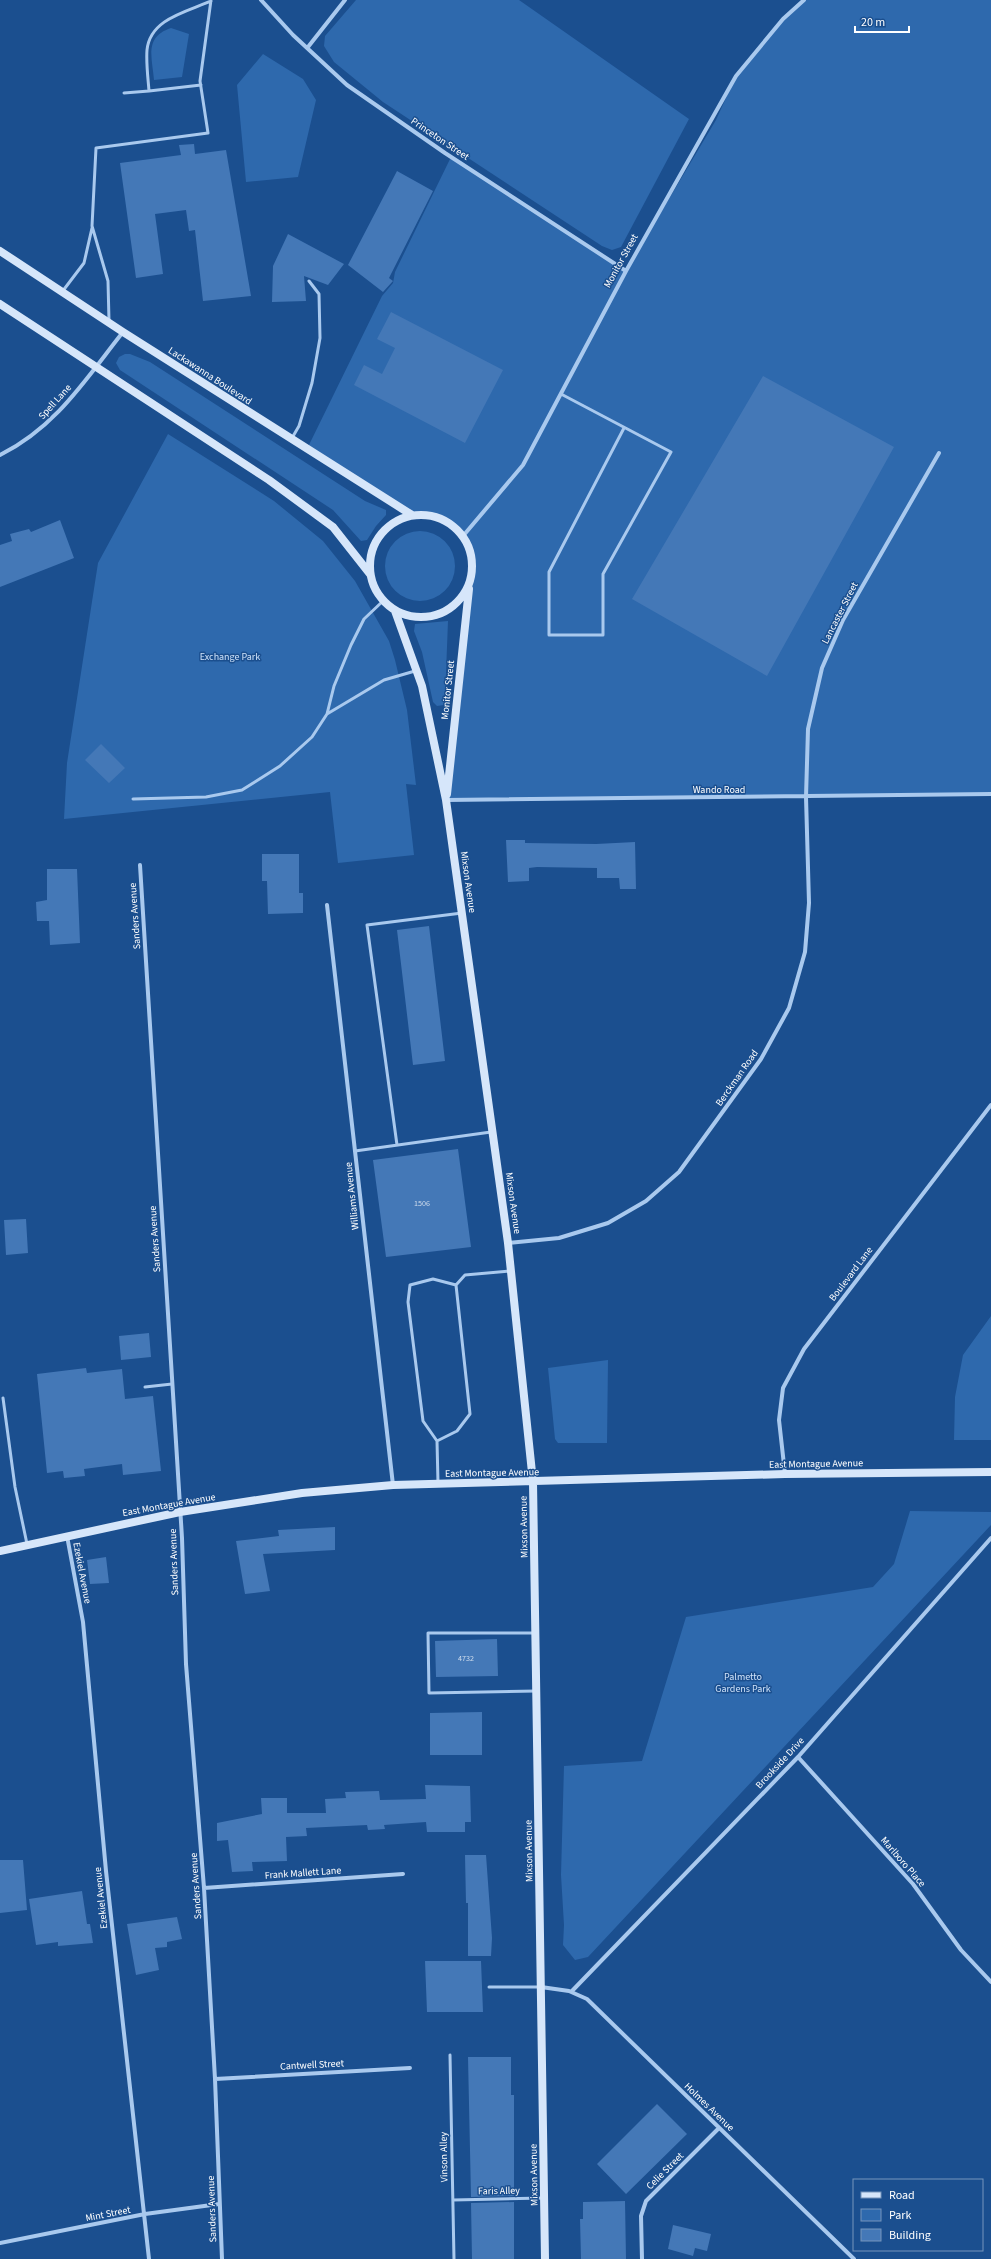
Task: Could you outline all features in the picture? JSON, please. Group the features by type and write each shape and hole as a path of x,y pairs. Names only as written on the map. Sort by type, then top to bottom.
{"street":[{"name":"Princeton Street","path":"261,0 293,35 347,85 445,153 626,271"},
{"path":"308,48 345,0"},
{"name":"Monitor Street","path":"463,536 523,465 626,271 736,76 783,19 804,0"},
{"name":"Lackawanna Boulevard","path":"0,251 123,332 412,515"},
{"path":"0,305 96,366 269,480 333,527 370,574"},
{"name":"Spell Lane","path":"0,455 28,440 51,422 123,332"},
{"name":"Lancaster Street","path":"806,798 808,729 822,668 844,620 938,453"},
{"path":"412,515 426,515 441,518 453,526 463,536 471,551 473,566 470,582 463,596 453,607 440,614 425,617 410,616 396,611 383,601 374,588 370,574 370,558 375,543 384,530 397,521 412,515"},
{"name":"Monitor Street","path":"446,800 470,582"},
{"path":"396,611 422,686 446,800"},
{"name":"Wando Road","path":"446,800 806,798 991,794"},
{"name":"Berckman Road","path":"508,1243 559,1238 601,1225 646,1200 679,1172 761,1060 789,1008 805,952 809,903 806,798"},
{"name":"Mixson Avenue","path":"446,800 508,1243 533,1482 545,2259"},
{"name":"Sanders Avenue","path":"140,865 180,1512 186,1664 204,1888 216,2079 222,2259"},
{"name":"Williams Avenue","path":"327,905 393,1485"},
{"name":"Boulevard Lane","path":"785,1474 779,1420 784,1388 804,1349 991,1105"},
{"name":"East Montague Avenue","path":"0,1551 67,1535 180,1512 302,1493 393,1485 785,1474 991,1472"},
{"name":"Ezekiel Avenue","path":"67,1535 83,1622 106,1871 145,2214 148,2259"},
{"name":"Brookside Drive","path":"572,1991 798,1757 991,1538"},
{"name":"Marlboro Place","path":"798,1757 912,1884 961,1950 991,1982"},
{"name":"Frank Mallett Lane","path":"204,1888 402,1874"},
{"name":"Holmes Avenue","path":"541,1987 572,1991 587,1999 854,2259"},
{"name":"Cantwell Street","path":"216,2079 410,2068"},
{"name":"Celie Street","path":"642,2259 641,2216 646,2202 719,2128"},
{"name":"Mint Street","path":"0,2243 145,2214 220,2204"}],"lane":[{"path":"62,292 84,263 92,226 96,148 208,133 201,85 211,1"},
{"path":"149,90 147,50 152,32 160,23 211,1"},
{"path":"124,93 201,85"},
{"path":"92,226 108,280 109,323"},
{"path":"292,439 299,426 312,383 320,338 319,294 309,281"},
{"path":"561,394 671,452 603,574 604,635 549,635 549,572 624,428"},
{"path":"133,799 206,797 242,790 280,766 312,736 327,714 334,686 351,645 364,619 383,601"},
{"path":"327,714 384,680 417,671"},
{"path":"397,1145 368,925 462,913"},
{"path":"355,1151 492,1132"},
{"path":"437,1441 457,1431 470,1414 456,1285 465,1275 511,1270"},
{"path":"438,1484 437,1441 423,1421 408,1302 410,1285 433,1278 456,1285"},
{"path":"145,1387 172,1384"},
{"path":"3,1398 15,1487 27,1544"},
{"path":"535,1633 428,1633 429,1693 536,1690"},
{"path":"490,1987 541,1987"},
{"name":"Vinson Alley","path":"450,2055 454,2259"},
{"name":"Faris Alley","path":"453,2200 544,2198"}],"green space":[{"path":"356,0 519,0 689,119 621,247 612,250 602,246 383,102 334,62 324,46 325,36"},
{"path":"804,0 991,0 991,794 446,800 473,567 470,554 461,534 454,527 436,518 425,515 412,515 307,449 382,296 393,283 395,272 451,157 626,271 716,120 736,76 783,19"},
{"path":"171,28 189,34 182,77 154,80 151,56 153,42 162,32"},
{"path":"263,54 303,79 316,100 298,177 246,182 237,85"},
{"path":"125,354 130,354 150,362 365,501 386,510 386,515 376,526 367,540 361,541 333,510 120,370 116,363 119,357"},
{"name":"Exchange Park","path":"168,434 274,501 323,541 355,581 389,641 407,710 416,785 406,784 414,855 338,863 330,792 64,819 67,763 98,563"},
{"path":"420,531 433,534 445,541 452,553 455,566 452,579 445,591 433,598 420,601 407,598 395,591 388,579 385,566 388,553 395,541 407,534"},
{"path":"448,621 445,699 444,705 437,706 433,702 422,652 414,631 415,624"},
{"path":"991,1316 991,1440 954,1440 955,1397 963,1355"},
{"path":"608,1360 607,1443 558,1443 555,1439 548,1368"},
{"name":"Palmetto Gardens Park","path":"910,1511 991,1512 991,1525 588,1957 575,1960 563,1945 564,1925 561,1875 564,1766 642,1761 686,1617 873,1587 894,1564"}],"building":[{"path":"194,144 195,154 226,150 251,296 203,301 195,230 189,231 186,210 155,214 163,274 136,278 120,163 181,155 179,145"},
{"path":"397,171 433,191 389,278 393,281 383,292 348,265"},
{"path":"288,234 344,264 328,285 304,276 306,301 272,302 273,266"},
{"path":"391,312 503,370 465,443 354,385 364,365 382,374 395,348 377,339"},
{"path":"763,376 894,447 767,676 632,599"},
{"path":"60,520 74,558 0,587 0,545 12,541 10,534 29,529 31,532"},
{"path":"101,744 125,768 109,783 85,760"},
{"path":"506,840 525,840 525,843 596,844 635,842 636,889 620,889 619,878 597,878 597,868 529,868 529,881 508,882"},
{"path":"262,854 299,854 299,893 303,893 303,913 268,914 267,881 262,881"},
{"path":"47,869 77,869 80,943 50,945 49,921 37,921 36,902 47,900"},
{"path":"429,926 445,1061 413,1065 397,930"},
{"path":"458,1149 471,1247 386,1257 373,1160"},
{"path":"26,1219 28,1253 6,1255 4,1220"},
{"path":"149,1333 151,1357 121,1360 119,1336"},
{"path":"86,1368 87,1373 122,1369 125,1399 153,1396 161,1471 123,1475 122,1464 84,1469 85,1476 64,1478 63,1471 47,1473 37,1374"},
{"path":"335,1527 335,1550 263,1554 270,1591 245,1594 236,1541 279,1536 278,1530"},
{"path":"106,1557 109,1583 90,1584 87,1560"},
{"path":"497,1639 498,1676 436,1677 435,1641"},
{"path":"482,1712 482,1755 430,1755 430,1713"},
{"path":"425,1785 470,1786 471,1822 465,1822 465,1832 427,1832 426,1822 384,1825 385,1829 368,1830 367,1825 306,1828 307,1836 286,1837 287,1861 252,1862 253,1871 232,1872 228,1840 217,1841 217,1823 262,1814 261,1798 287,1798 287,1813 326,1813 325,1799 346,1798 345,1792 379,1791 380,1800 426,1799"},
{"path":"465,1855 486,1855 492,1938 491,1956 468,1956 468,1903 466,1903"},
{"path":"0,1860 23,1860 27,1910 0,1913"},
{"path":"82,1891 87,1924 90,1924 93,1943 58,1946 58,1942 36,1945 29,1899"},
{"path":"177,1917 182,1939 167,1942 167,1947 155,1948 159,1970 136,1975 127,1924"},
{"path":"425,1961 481,1961 483,2012 427,2012"},
{"path":"468,2057 511,2057 511,2095 514,2095 514,2196 471,2197"},
{"path":"657,2104 687,2134 626,2194 597,2164"},
{"path":"625,2201 626,2259 581,2259 580,2219 583,2219 583,2202"},
{"path":"514,2202 514,2259 472,2259 471,2203"},
{"path":"673,2225 711,2234 707,2251 695,2248 693,2256 668,2249"}]}
